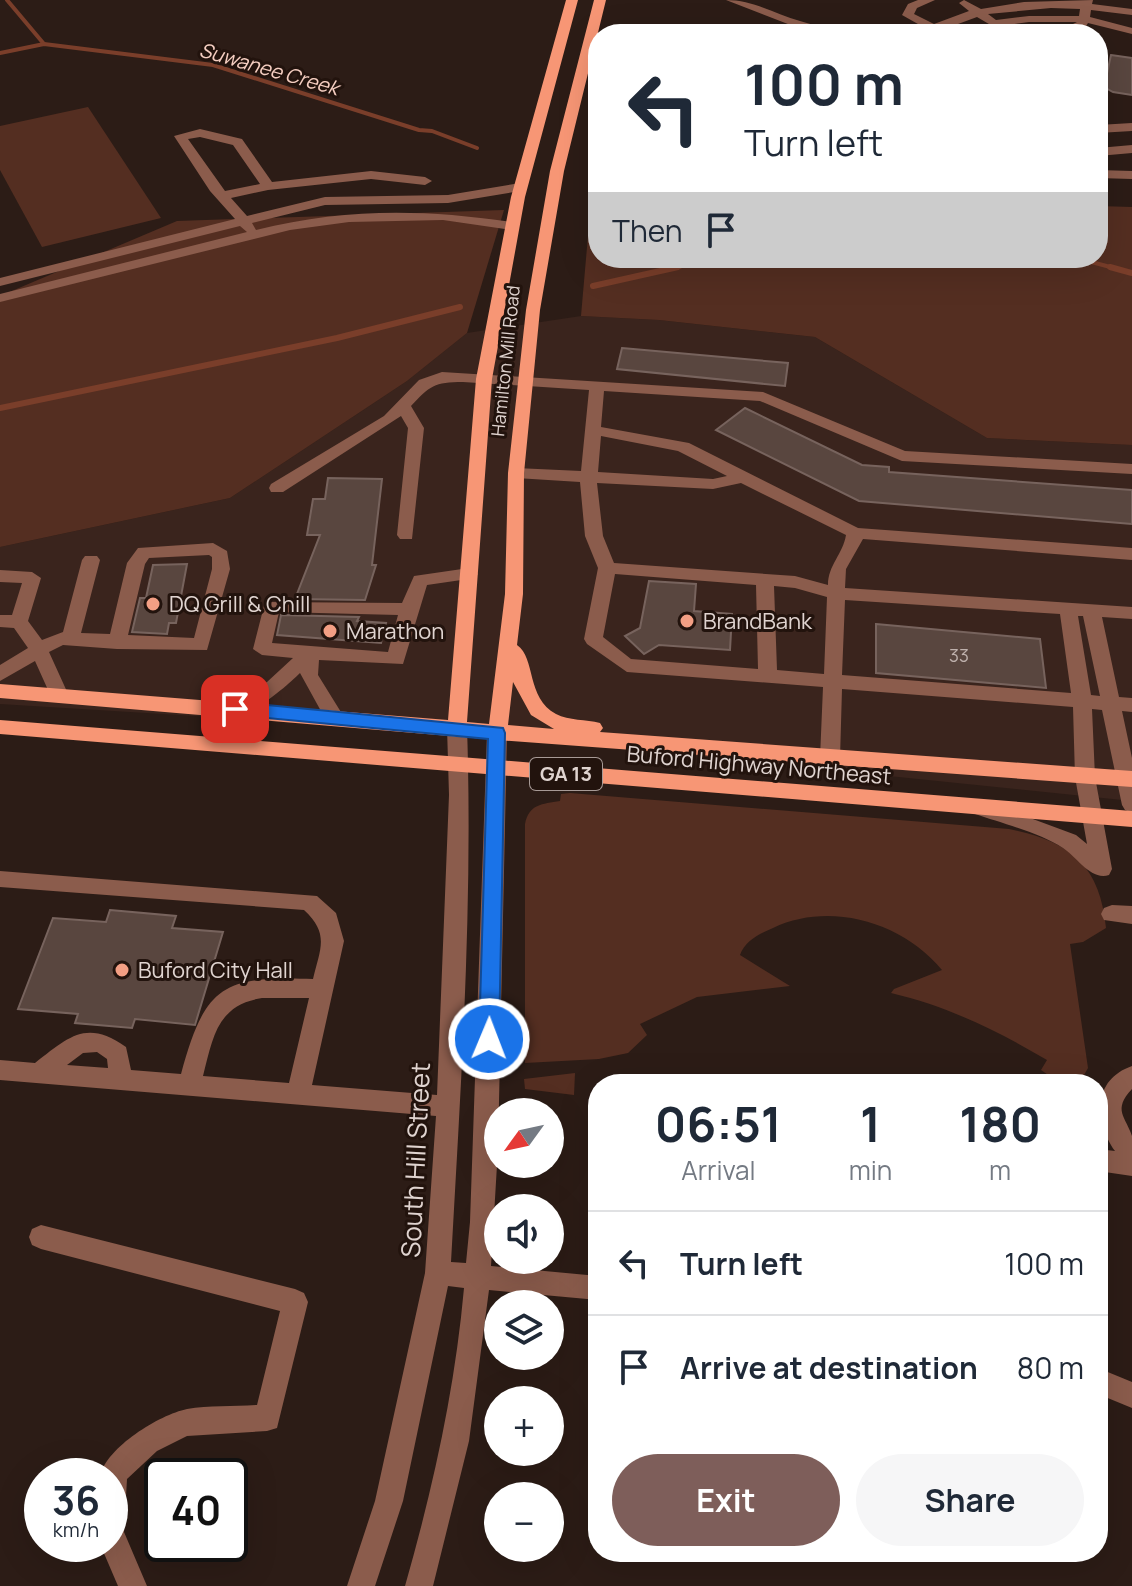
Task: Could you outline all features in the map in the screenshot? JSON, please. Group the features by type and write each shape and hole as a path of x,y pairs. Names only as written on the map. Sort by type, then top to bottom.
{"main road":[{"name":"Hamilton Mill Road","path":"457,727 463,681 484,379 520,187 572,0"},
{"name":"Hamilton Mill Road","path":"594,24 600,0"},
{"name":"Hamilton Mill Road","path":"497,733 514,594 516,473 524,381 545,228 588,45"},
{"path":"510,632 521,683 531,701 553,721 685,746"},
{"name":"Buford Highway Northeast","path":"0,691 457,727 497,733 1130,779"},
{"name":"Buford Highway Northeast","path":"5,729 1132,819"}],"street":[{"path":"732,0 797,24"},
{"path":"919,24 908,15 912,6 929,0"},
{"path":"936,24 967,4 1087,2 1132,12"},
{"path":"1082,24 1087,2"},
{"path":"967,4 994,24 1029,19 1084,19 1104,24"},
{"path":"1108,25 1132,31"},
{"path":"1108,128 1132,127"},
{"path":"256,235 221,196 180,136 200,133 237,142 268,186"},
{"path":"1108,151 1132,149"},
{"path":"1108,174 1132,175"},
{"path":"221,196 268,186 371,175 425,181"},
{"path":"0,282 325,201 448,199 520,187"},
{"path":"0,298 256,235 349,218 443,216 512,226"},
{"path":"277,488 390,419 424,383 442,377 763,397 902,456 1132,469"},
{"path":"597,386 590,475 594,536 607,568 593,639 627,665 1132,705"},
{"path":"403,406 416,428 406,535"},
{"path":"593,430 683,447 855,533 1132,554"},
{"path":"516,473 713,484 744,477"},
{"path":"830,758 837,569 853,545 855,533"},
{"path":"0,674 53,640 70,638 117,643 201,645 221,569 221,555 213,549 144,552 136,563 117,643"},
{"path":"70,638 91,560"},
{"path":"607,568 795,582 835,593 1132,613"},
{"path":"408,609 271,606 262,649 396,659 408,609 420,580 469,574"},
{"path":"0,576 32,578 19,622"},
{"path":"765,580 768,677"},
{"path":"978,806 1069,841 1102,869 1085,777 1082,701 1068,608"},
{"path":"1091,610 1110,704 1130,779 1132,805"},
{"path":"0,621 19,622"},
{"path":"19,622 39,650 60,696"},
{"path":"235,709 274,687 310,652"},
{"path":"310,652 309,675 334,717"},
{"name":"South Hill Street","path":"361,1586 389,1501 438,1273 448,1106 457,727"},
{"path":"419,1586 439,1525 462,1410 480,1277 497,733"},
{"path":"0,879 309,902 328,919 333,941 298,1096"},
{"path":"189,1086 200,1042 213,1010 235,991 265,986 322,989"},
{"path":"39,1073 78,1043 101,1042 118,1054 120,1080"},
{"path":"0,1070 448,1106"},
{"path":"1108,1109 1116,1087 1132,1076"},
{"path":"1108,1127 1132,1152"},
{"path":"1108,1161 1132,1165"},
{"path":"41,1237 295,1302 267,1418 186,1423 147,1441 114,1473 110,1533 133,1586"},
{"path":"438,1273 588,1287"},
{"path":"1108,1385 1132,1395"}],"shaded area":[{"path":"88,107 161,218 42,247 0,170 0,126"},
{"path":"1108,206 1132,207 1132,445 987,438 815,337 659,320 581,316 588,236 588,268 1108,268"},
{"path":"504,210 467,333 407,381 230,498 0,547 0,296 177,221"},
{"path":"581,316 659,320 815,337 987,438 1132,445 1132,801 471,733 0,704 0,547 230,498 407,381 467,333"},
{"path":"561,794 1009,829 1065,849 1089,872 1103,906 1106,928 1083,942 1070,944 1088,1068 1085,1074 1047,1074 1041,1070 1047,1060 1010,1039 952,1012 891,993 894,989 942,970 926,953 886,928 864,921 818,916 795,920 763,933 749,942 740,955 790,986 697,997 640,1024 647,1035 628,1053 599,1059 525,1063 525,824 533,809 560,801"},
{"path":"575,1073 574,1095 525,1089 524,1079"}],"building":[{"path":"1111,55 1132,58 1132,95 1108,89"},
{"path":"622,348 788,363 785,386 617,369"},
{"path":"745,408 862,465 889,467 889,472 1132,490 1132,524 859,501 716,430"},
{"path":"328,478 382,479 372,565 376,565 365,600 295,599 320,535 307,535 313,499 325,499"},
{"name":"DQ Grill & Chill","path":"187,564 176,623 169,623 167,634 132,632 140,598 146,598 153,565"},
{"name":"BrandBank","path":"649,581 696,584 694,611 732,614 730,650 659,645 644,654 625,636 640,628"},
{"path":"281,615 359,617 357,621 386,623 381,643 277,635"},
{"path":"876,624 1040,639 1046,688 876,673"},
{"name":"Buford City Hall","path":"110,910 176,916 172,928 223,932 195,1025 135,1019 132,1028 75,1023 78,1014 18,1009 53,918 106,922"}],"waterway":[{"path":"7,0 44,44"},
{"name":"Suwanee Creek","path":"0,53 44,44"},
{"name":"Suwanee Creek","path":"44,44 213,65 419,130 432,131 477,148"},
{"name":"Suwanee Creek","path":"1108,266 1118,269"},
{"name":"Suwanee Creek","path":"1110,267 1132,273"},
{"path":"593,286 674,268"},
{"path":"0,408 337,338 460,307"}],"place":[{"name":"DQ Grill & Chill","path":"153,604"},
{"name":"BrandBank","path":"687,621"},
{"name":"Marathon","path":"330,631"},
{"name":"Buford City Hall","path":"122,970"}],"route":[{"path":"235,709 497,733 489,1039"}]}
